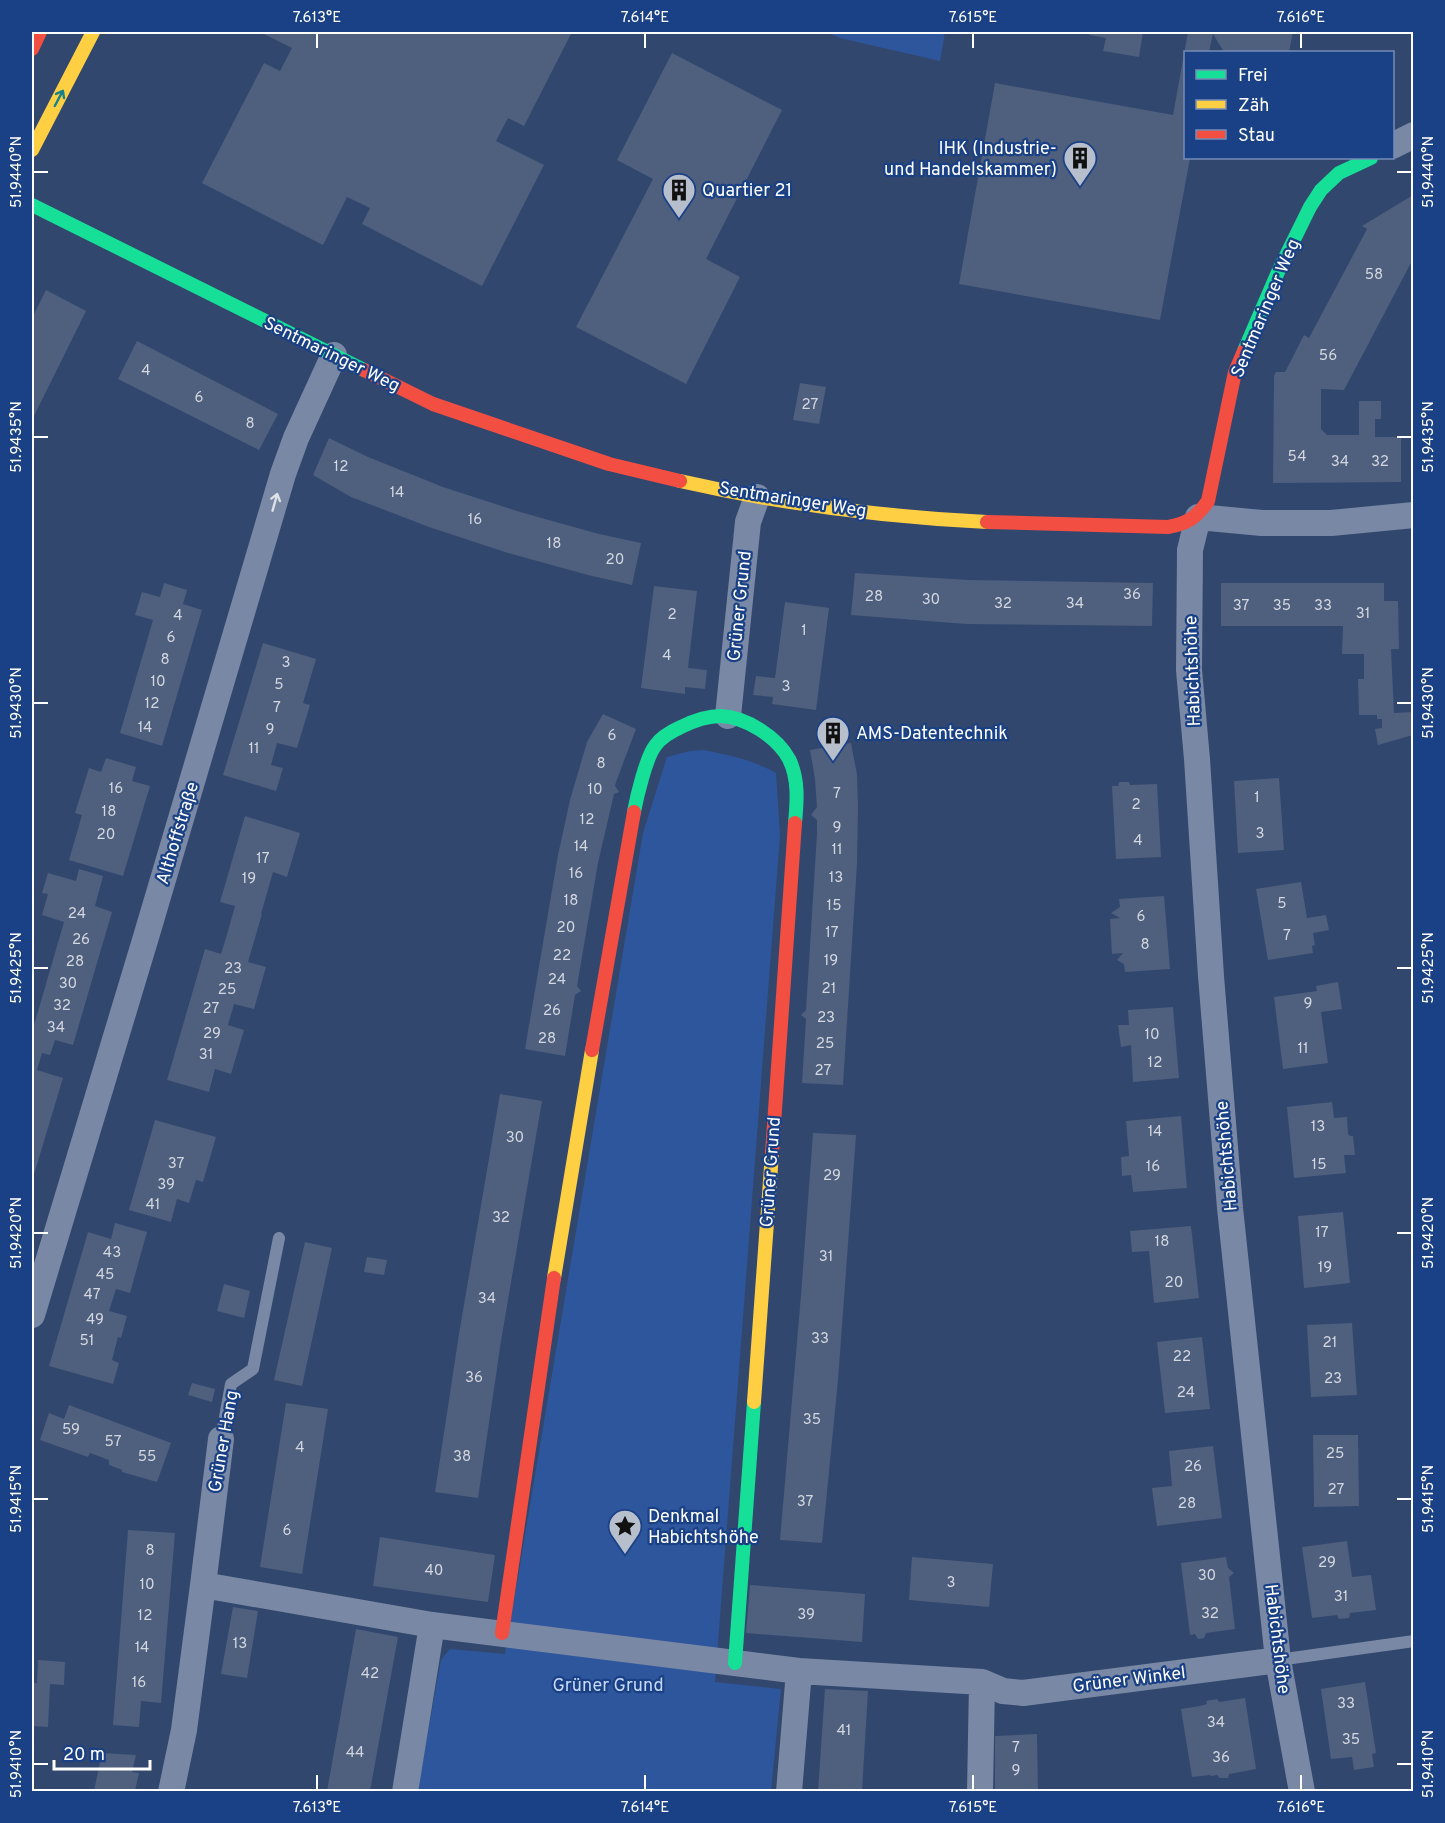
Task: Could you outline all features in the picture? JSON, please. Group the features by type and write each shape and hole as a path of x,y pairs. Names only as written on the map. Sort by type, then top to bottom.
{"street":[{"path":"32,49 40,32"},
{"path":"32,150 93,32"},
{"path":"1394,145 1413,135"},
{"name":"Sentmaringer Weg","path":"32,205 434,404 634,471 757,497 866,511 963,520 1168,527 1182,525 1198,517 1208,501 1235,372 1278,272 1310,207 1321,190 1339,173 1369,159"},
{"name":"Althoffstraße","path":"32,1315 283,474 296,438 334,356"},
{"name":"Grüner Grund","path":"728,716 748,522 757,497"},
{"path":"1198,517 1262,523 1331,523 1413,515"},
{"name":"Habichtshöhe","path":"1198,517 1190,550 1189,670 1197,759 1210,976 1230,1208 1278,1660 1302,1791"},
{"name":"Grüner Grund","path":"502,1633 560,1234 635,807 654,747 664,737 683,725 705,718 728,716 755,726 776,741 792,766 797,798 735,1663"},
{"name":"Grüner Hang","path":"171,1791 184,1730 220,1439"},
{"path":"202,1585 432,1624 799,1671 789,1791"},
{"path":"405,1791 432,1624"},
{"name":"Grüner Winkel","path":"799,1671 982,1682 1003,1691 1023,1693 1278,1660"},
{"path":"980,1791 982,1682"}],"lane":[{"name":"Grüner Hang","path":"220,1439 231,1384 253,1369 279,1238"},
{"path":"1278,1660 1413,1641"}],"green space":[{"path":"826,32 945,32 940,61 840,38"},
{"name":"Grüner Grund","path":"703,750 750,761 776,773 780,835 715,1682 781,1689 771,1791 417,1792 441,1660 450,1649 505,1654 643,833 667,757"}],"building":[{"path":"260,32 572,32 524,126 508,118 496,141 544,165 482,286 362,224 370,208 347,197 323,245 202,183 264,63 280,71 292,48"},
{"path":"1089,32 1143,32 1139,57 1103,51 1106,38 1089,35"},
{"name":"IHK (Industrie- und Handelskammer)","path":"1188,32 1293,32 1289,51 1223,51 1213,34 1209,51 1185,51"},
{"name":"Quartier 21","path":"672,53 782,110 706,259 740,277 686,384 576,327 653,179 617,160"},
{"name":"IHK (Industrie- und Handelskammer)","path":"1184,54 1184,159 1190,159 1160,320 959,284 995,83 1173,115"},
{"path":"1413,195 1413,259 1344,390 1321,389 1321,429 1327,435 1359,435 1359,401 1381,401 1381,419 1375,419 1375,437 1401,437 1401,482 1273,483 1274,376 1276,372 1285,372 1304,335 1309,338 1367,229 1362,226"},
{"path":"46,290 86,311 32,420 32,318"},
{"path":"137,341 278,414 259,450 118,379"},
{"path":"800,383 826,387 819,424 793,420"},
{"path":"329,438 368,457 443,487 520,512 641,543 632,585 508,553 429,527 351,497 313,475"},
{"path":"855,573 968,580 1153,583 1152,626 966,624 851,615"},
{"path":"164,583 187,590 183,604 202,610 162,746 120,733 153,620 135,615 142,592 160,597"},
{"path":"1221,583 1384,583 1384,601 1398,601 1399,649 1391,649 1394,713 1413,712 1413,735 1378,745 1375,729 1382,728 1382,719 1377,719 1377,715 1359,715 1358,679 1364,679 1364,654 1342,654 1343,626 1221,626"},
{"path":"654,586 697,591 688,668 707,670 705,689 685,687 685,694 641,688"},
{"path":"785,602 829,608 816,710 772,704 773,697 753,695 756,676 775,678"},
{"path":"263,643 316,659 303,703 310,705 297,748 277,743 271,765 283,768 276,791 223,775"},
{"path":"603,714 636,729 616,782 615,786 619,792 614,794 598,863 577,986 581,991 575,995 565,1056 525,1049 558,855 570,800 587,742"},
{"path":"851,743 857,775 857,864 843,1085 802,1083 806,1019 801,1015 806,1010 817,834 817,820 811,815 817,807 810,750"},
{"path":"106,758 136,767 132,781 150,786 123,876 69,860 82,815 75,813 89,768 101,772"},
{"path":"1279,778 1284,850 1238,853 1234,781"},
{"path":"1119,782 1129,782 1130,785 1157,784 1161,857 1116,859 1112,786 1118,786"},
{"path":"245,816 300,833 287,877 273,872 248,962 266,967 254,1009 234,1004 228,1025 244,1030 231,1074 215,1069 209,1092 167,1080 205,949 221,954 228,931 235,906 220,902"},
{"path":"79,869 103,876 95,906 112,912 73,1045 55,1040 50,1055 42,1053 37,1070 63,1078 32,1181 32,1032 64,922 42,915 48,894 42,893 48,873 76,881"},
{"path":"1301,882 1307,918 1326,915 1329,930 1313,933 1315,945 1312,946 1313,953 1268,960 1256,889"},
{"path":"1164,896 1170,969 1125,972 1124,964 1117,960 1123,953 1112,954 1110,919 1120,918 1111,913 1120,907 1119,899"},
{"path":"1338,982 1342,1009 1321,1012 1328,1063 1283,1069 1274,997 1317,991 1316,986"},
{"path":"1173,1007 1179,1078 1133,1082 1131,1045 1121,1047 1118,1025 1129,1025 1128,1010"},
{"path":"500,1094 542,1101 501,1341 478,1498 435,1492"},
{"path":"1332,1102 1334,1118 1347,1117 1348,1134 1353,1136 1355,1155 1344,1155 1346,1173 1294,1178 1287,1107"},
{"path":"1181,1116 1187,1188 1133,1192 1131,1175 1122,1176 1121,1157 1129,1156 1126,1121"},
{"path":"155,1120 216,1137 203,1182 196,1180 189,1203 177,1199 171,1222 129,1210"},
{"path":"813,1133 856,1135 838,1380 822,1543 780,1540"},
{"path":"1343,1212 1350,1283 1304,1288 1298,1216"},
{"path":"115,1223 147,1232 130,1293 116,1289 109,1311 127,1316 112,1360 119,1363 113,1384 49,1366 88,1232 111,1239"},
{"path":"1191,1226 1199,1298 1154,1303 1149,1251 1132,1252 1130,1231"},
{"path":"305,1242 332,1248 302,1386 274,1380"},
{"path":"367,1257 387,1260 384,1275 364,1272"},
{"path":"224,1284 250,1291 244,1318 217,1311"},
{"path":"1352,1323 1357,1395 1311,1397 1307,1325"},
{"path":"1202,1337 1210,1409 1165,1413 1157,1342"},
{"path":"192,1383 215,1389 212,1402 188,1395"},
{"path":"286,1403 328,1409 302,1574 260,1567"},
{"path":"69,1405 171,1443 157,1482 122,1472 109,1465 109,1460 90,1453 88,1457 40,1440 49,1413 64,1419"},
{"path":"1313,1435 1358,1435 1359,1506 1314,1507"},
{"path":"1213,1446 1222,1518 1157,1526 1152,1488 1172,1486 1169,1451"},
{"path":"128,1530 175,1533 161,1703 141,1701 139,1727 113,1725"},
{"path":"380,1537 495,1555 488,1602 373,1586"},
{"path":"1347,1541 1352,1577 1371,1575 1376,1610 1350,1613 1349,1618 1339,1619 1337,1615 1312,1618 1302,1547"},
{"path":"912,1557 993,1564 989,1607 909,1600"},
{"path":"1226,1557 1228,1568 1234,1573 1229,1577 1235,1629 1206,1633 1204,1638 1198,1639 1195,1634 1190,1635 1181,1563"},
{"path":"750,1585 865,1594 862,1642 746,1633"},
{"path":"233,1607 258,1611 247,1678 221,1674"},
{"path":"356,1629 398,1637 370,1791 327,1791"},
{"path":"38,1660 65,1662 64,1685 50,1684 48,1727 32,1726 32,1683 37,1683"},
{"path":"1365,1682 1376,1753 1372,1754 1374,1767 1354,1770 1352,1757 1331,1759 1321,1689"},
{"path":"825,1689 868,1691 862,1791 818,1791"},
{"path":"1245,1698 1256,1769 1229,1774 1228,1778 1220,1778 1217,1775 1192,1777 1181,1709 1200,1706 1207,1704 1206,1701 1217,1699 1219,1702"},
{"path":"1037,1734 1038,1791 995,1791 995,1736"},
{"path":"102,1753 136,1755 132,1772 139,1773 135,1791 94,1791"}],"traffic: fast":[{"path":"1244,351 1278,272 1310,207 1321,190 1339,173 1369,159"},
{"path":"32,205 364,370"},
{"path":"634,812 645,768 657,743 670,732 690,723 721,716 750,724 769,736 784,751 789,759 796,783 795,823"},
{"path":"735,1663 754,1402"}],"traffic: slow":[{"path":"32,150 93,32"},
{"path":"680,481 833,508 910,517 987,522"},
{"path":"554,1278 592,1050"},
{"path":"754,1402 772,1153"}],"traffic: jam":[{"path":"32,49 40,32"},
{"path":"987,522 1168,527 1191,519 1208,501 1235,372 1244,351"},
{"path":"364,370 433,404 609,464 680,481"},
{"path":"592,1050 634,812"},
{"path":"772,1153 795,823"},
{"path":"502,1633 554,1278"}],"place":[{"name":"IHK (Industrie- und Handelskammer)","path":"1080,187"},
{"name":"Quartier 21","path":"679,219"},
{"name":"AMS-Datentechnik","path":"833,762"},
{"name":"Denkmal Habichtshöhe","path":"625,1555"}]}
